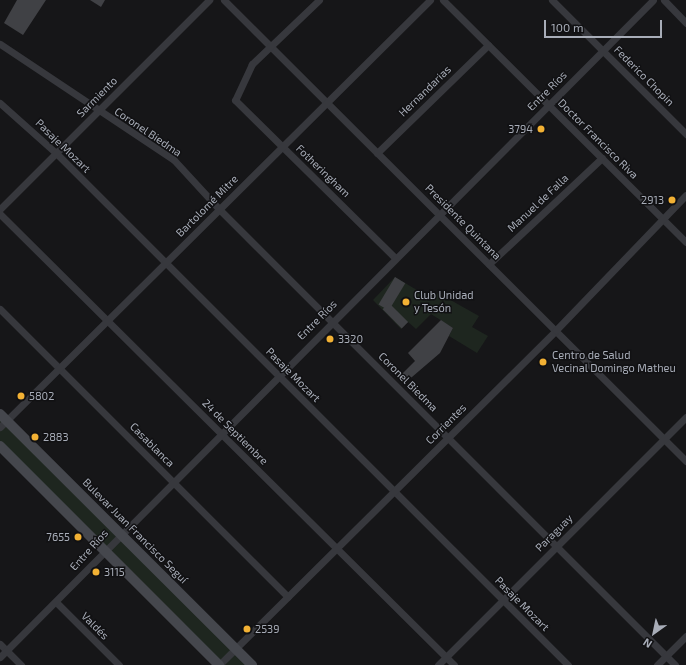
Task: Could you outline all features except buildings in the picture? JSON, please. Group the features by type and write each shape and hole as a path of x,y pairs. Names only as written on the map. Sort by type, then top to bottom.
{"main road":[{"name":"Bulevar Juan Francisco Seguí","path":"2,421 120,533 252,665"},
{"path":"0,446 219,665"}],"street":[{"name":"Sarmiento","path":"0,209 209,0"},
{"name":"Presidente Quintana","path":"224,0 686,460"},
{"path":"271,47 319,0"},
{"name":"Bartolomé Mitre","path":"2,421 107,321 430,0"},
{"name":"Doctor Francisco Riva","path":"443,0 686,242"},
{"name":"Federico Chopin","path":"552,0 686,134"},
{"name":"Entre Ríos","path":"0,657 106,552 120,533 653,0"},
{"path":"664,0 686,22"},
{"name":"Coronel Biedma","path":"0,44 174,160 219,209 558,545 675,665"},
{"name":"Hernandarias","path":"378,153 488,45"},
{"name":"Fotheringham","path":"271,47 252,64 235,100 395,258"},
{"name":"Pasaje Mozart","path":"0,103 56,154 568,665"},
{"name":"Manuel de Falla","path":"489,264 602,158"},
{"name":"Corrientes","path":"219,665 556,330 662,218 686,195"},
{"name":"24 de Septiembre","path":"0,214 454,665"},
{"name":"Casablanca","path":"0,309 288,597"},
{"name":"Paraguay","path":"438,665 686,417"},
{"name":"Valdés","path":"56,602 119,665"},
{"path":"657,665 686,636"},
{"path":"0,644 21,665"}],"shaded area":[{"path":"395,277 432,299 438,293 479,316 472,327 488,336 477,353 449,336 453,328 431,314 416,329 408,322 401,329 373,300"},
{"path":"0,414 252,665 219,665 0,446"}],"place":[{"name":"3794","path":"541,129"},
{"name":"2913","path":"672,200"},
{"name":"Club Unidad y Tesón","path":"406,302"},
{"name":"3320","path":"330,339"},
{"name":"Centro de Salud Vecinal Domingo Matheu","path":"543,362"},
{"name":"5802","path":"21,396"},
{"name":"2883","path":"35,437"},
{"name":"7655","path":"78,537"},
{"name":"3115","path":"96,572"},
{"name":"2539","path":"247,629"}]}
